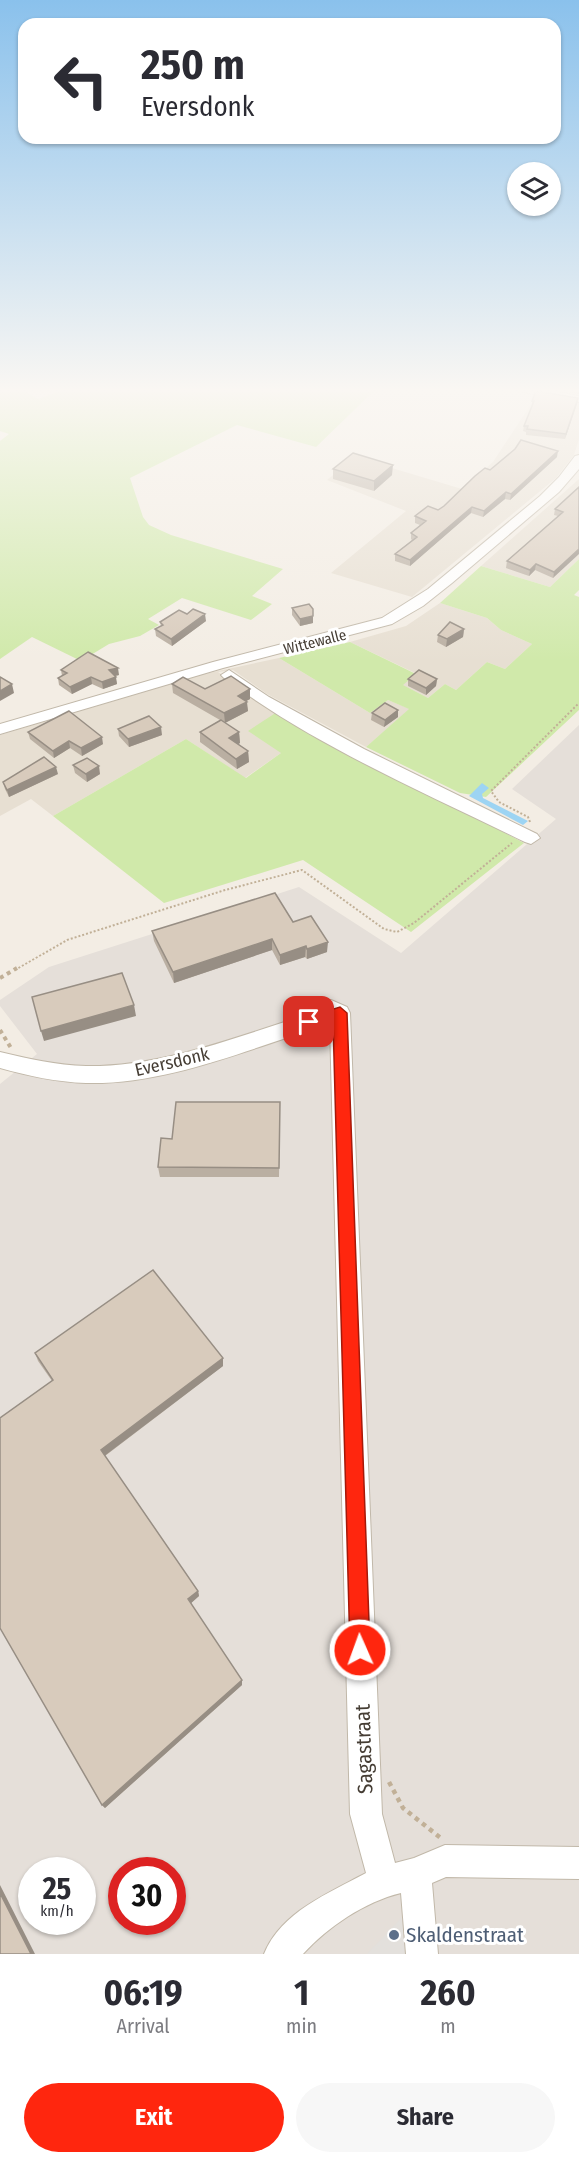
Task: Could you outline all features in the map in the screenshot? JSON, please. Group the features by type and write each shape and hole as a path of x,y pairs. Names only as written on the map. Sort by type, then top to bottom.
{"street":[{"name":"Wittewalle","path":"0,729 218,665 355,632 408,611 562,480"},
{"path":"218,665 263,700 298,720 358,753 528,836"},
{"name":"Eversdonk","path":"0,1060 25,1069 85,1076 136,1073 198,1058 335,1010"},
{"name":"Sagastraat","path":"335,1010 366,1814 384,1881"},
{"path":"280,1954 315,1918 384,1881 415,1874 445,1861 579,1863"},
{"path":"415,1874 422,1954"}],"path":[{"path":"0,978 67,940 225,890 302,870 384,929 397,932 414,923 528,836 531,826 528,817 499,802 491,791 579,703"},
{"path":"387,1776 399,1803 415,1822 443,1839 454,1839"}],"shaded area":[{"path":"327,480 433,480 462,489 472,480 553,480 412,597 331,573 406,511"},
{"path":"579,480 579,559 550,587 481,566"},
{"path":"440,603 487,618 501,630 532,644 505,669 487,662 456,690 445,684 428,698 402,685 415,673 350,642 406,626"},
{"path":"279,658 370,713 388,700 410,709 366,747 267,694 233,670 218,672 277,712 281,753 245,778 186,739 53,816 31,799 0,816 0,735 204,674"},
{"path":"579,725 579,1954 0,1954 0,1084 37,1054 0,1006 0,1000 49,967 299,887 401,953 556,819 512,789"},
{"name":"Skaldenstraat","path":"402,1917 406,1954 367,1954"}],"green space":[{"path":"0,480 131,480 143,517 149,525 171,535 283,569 252,596 272,604 251,620 182,598 148,619 159,625 140,636 109,644 81,661 32,637 0,659"},
{"path":"579,559 579,590 574,595 579,597 579,710 486,797 460,793 366,747 409,709 388,700 370,713 279,658 350,642 416,674 403,685 428,698 445,684 456,690 487,662 505,669 532,644 501,630 487,618 440,603 481,566 550,587"},
{"path":"277,712 524,843 411,932 303,860 164,903 53,816 186,739 246,778 281,753 248,731"}],"water":[{"path":"482,783 489,788 482,794 483,798 528,821 523,825 469,796"}],"building":[{"path":"471,480 526,480 511,494 506,492 484,511 472,507 410,560 395,554 417,537 411,533 426,521 415,516 428,506 438,510"},
{"path":"579,487 579,549 554,572 536,564 530,570 507,561 563,512 555,509"},
{"path":"309,604 313,609 313,616 300,619 292,608"},
{"path":"193,609 205,614 171,639 155,629 163,625 160,622 179,610 187,614"},
{"path":"450,622 464,629 447,639 438,635"},
{"path":"88,652 118,668 109,670 116,677 102,682 91,677 70,687 58,678 67,673 61,670"},
{"path":"419,670 437,679 426,688 408,679"},
{"path":"231,676 250,689 238,696 247,702 224,713 172,684 183,677 205,689"},
{"path":"0,677 12,684 0,691"},
{"path":"385,703 398,710 385,720 372,713"},
{"path":"69,711 102,737 81,748 69,741 53,751 28,732"},
{"path":"149,716 161,727 128,739 118,729"},
{"path":"221,720 239,732 229,738 248,751 236,759 200,732"},
{"path":"44,757 56,767 7,790 3,782"},
{"path":"87,758 99,766 86,774 73,765"},
{"path":"275,893 293,922 311,916 328,942 307,949 306,946 280,955 272,939 173,972 152,931"},
{"path":"122,973 134,1005 41,1031 32,997"},
{"path":"176,1102 280,1102 279,1168 158,1167 161,1138 172,1139"},
{"path":"153,1270 223,1358 101,1450 198,1591 188,1599 242,1680 102,1805 0,1628 0,1418 53,1380 35,1353"},
{"path":"0,1893 18,1928 18,1935 21,1935 31,1954 0,1954"}],"place":[{"name":"Skaldenstraat","path":"394,1935"}],"route":[{"path":"309,1022 340,1013 360,1650"}]}
